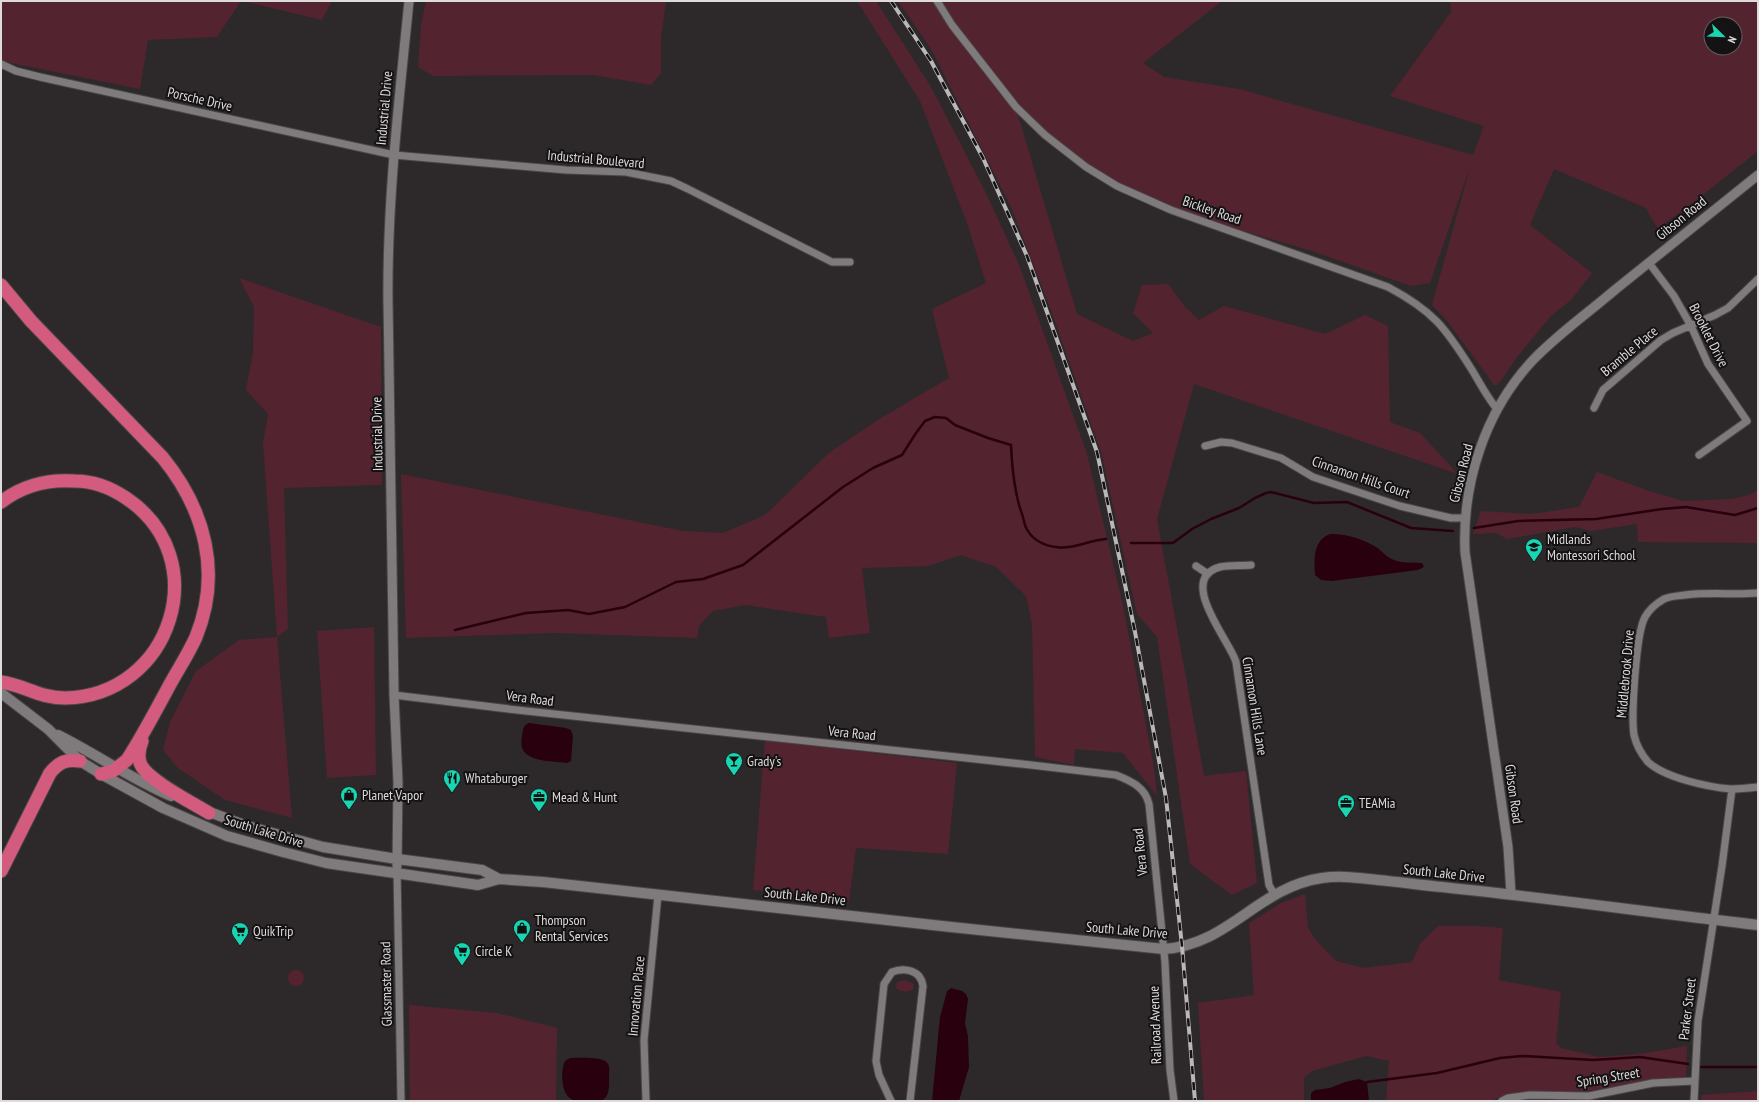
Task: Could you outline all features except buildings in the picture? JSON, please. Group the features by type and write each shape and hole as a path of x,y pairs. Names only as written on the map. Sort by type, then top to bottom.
{"highway":[{"path":"1,285 31,321 163,458 187,492 199,520 206,544 208,575 206,596 202,619 192,647 145,732 127,760 117,768 101,774"},
{"path":"1,502 27,487 53,481 82,481 94,483 118,493 144,512 159,533 170,557 175,582 173,610 169,623 157,648 149,660 138,671 118,684 93,693 64,698 39,695 12,683 1,682"},
{"path":"145,732 139,756 142,767 146,772 166,787 210,813"},
{"path":"1,871 50,772 60,762 68,760 80,761"}],"main road":[{"name":"South Lake Drive","path":"1,694 48,729 80,761 163,808 227,836 326,863 374,871 397,866 482,870 499,879"},
{"name":"South Lake Drive","path":"48,729 165,794 210,813 277,835 478,885 499,879 543,882 1164,949 1190,944 1211,937 1274,894 1305,881 1342,876 1511,894 1758,925"}],"street":[{"name":"Industrial Drive","path":"397,866 398,782 394,695 388,301 389,242 394,155 409,1"},
{"name":"Bickley Road","path":"938,1 952,25 1016,107 1045,135 1086,167 1118,186 1171,210 1381,285 1406,297 1420,306 1442,325 1497,409"},
{"name":"Porsche Drive","path":"1,64 16,71 40,77 394,155"},
{"name":"Industrial Boulevard","path":"394,155 566,170 626,172 671,181 832,262 850,262"},
{"name":"Gibson Road","path":"1511,894 1508,847 1468,576 1465,539 1465,518 1469,492 1479,454 1497,409 1523,372 1543,351 1758,175"},
{"name":"Brooklet Drive","path":"1649,263 1674,296 1691,326 1708,364 1747,421 1698,455"},
{"name":"Bramble Place","path":"1594,408 1603,390 1655,345 1673,333 1728,308 1758,279"},
{"name":"Cinnamon Hills Court","path":"1205,446 1221,442 1232,443 1281,458 1313,477 1400,506 1451,518 1465,518"},
{"path":"1196,566 1208,574 1222,567 1251,565"},
{"name":"Cinnamon Hills Lane","path":"1208,574 1203,585 1208,610 1231,649 1236,662 1270,885 1274,894"},
{"name":"Middlebrook Drive","path":"1758,593 1710,593 1666,598 1648,612 1644,618 1640,632 1635,676 1634,720 1634,735 1643,755 1653,766 1679,778 1708,786 1732,789 1758,787"},
{"name":"Vera Road","path":"394,695 517,710 1116,775 1137,785 1147,798 1164,949"},
{"path":"1713,920 1732,789"},
{"name":"Glassmaster Road","path":"397,866 401,1101"},
{"name":"Innovation Place","path":"646,1101 644,1040 658,895"},
{"name":"Parker Street","path":"1694,1101 1699,1014 1713,920"},
{"name":"Railroad Avenue","path":"1164,949 1170,1070 1174,1101"},
{"path":"891,1101 879,1075 876,1061 884,984 892,972 904,969 917,973 922,979 923,986 910,1101"},
{"name":"Spring Street","path":"1502,1101 1508,1098 1530,1096 1589,1096 1653,1083 1694,1081"}],"shaded area":[{"path":"1,1 241,1 217,37 148,40 140,89 1,61"},
{"path":"243,1 332,1 322,20"},
{"path":"426,1 666,1 661,38 661,73 651,85 593,75 433,76 418,67 421,26"},
{"path":"857,1 876,1 931,87 986,193 1020,267 1087,454 1123,605 1153,762 1157,796 1123,753 1075,749 1074,765 1035,757 1032,624 1026,596 996,567 961,555 928,566 862,568 870,633 829,638 826,617 745,605 713,611 699,626 697,638 555,633 406,638 401,474 683,531 723,533 765,515 830,452 881,418 949,378 932,309 986,283 967,223 920,101"},
{"path":"898,1 1222,1 1143,63 1164,77 1239,89 1473,155 1484,126 1390,96 1451,12 1450,1 1758,1 1758,151 1689,206 1658,228 1646,208 1554,169 1530,225 1592,273 1571,300 1551,316 1517,357 1500,382 1495,386 1447,321 1432,305 1471,164 1430,283 1411,286 1312,251 1171,210 1086,167 1016,108 1077,314 1133,341 1153,333 1133,313 1142,285 1168,284 1185,307 1199,320 1224,306 1325,334 1365,315 1388,326 1390,422 1420,433 1458,474 1194,384 1157,519 1204,776 1246,771 1257,883 1232,895 1190,864 1157,637 1137,614 1101,452 1049,305 1011,207 931,49"},
{"path":"239,278 381,327 382,485 284,488 288,629 277,637 263,443 268,414 246,390 253,352 254,307"},
{"path":"1597,472 1652,492 1684,501 1732,499 1749,495 1758,490 1758,543 1638,542 1637,524 1591,531 1575,527 1507,539 1496,533 1473,534 1481,511 1532,514 1579,507"},
{"path":"1330,534 1341,534 1360,539 1376,547 1391,559 1404,562 1422,563 1424,567 1418,570 1332,581 1321,580 1315,575 1316,551 1320,541"},
{"path":"374,627 376,775 327,778 317,631"},
{"path":"277,637 292,818 225,800 178,768 163,750 170,722 196,671 239,640"},
{"path":"529,723 571,730 573,736 571,761 567,763 543,760 529,756 521,745 524,728"},
{"path":"765,740 957,763 948,854 856,848 849,901 753,890"},
{"path":"1305,894 1308,928 1316,940 1336,961 1364,968 1412,962 1420,944 1438,926 1503,928 1499,980 1561,992 1556,1043 1561,1048 1599,1057 1639,1054 1687,1046 1686,1077 1644,1081 1609,1089 1505,1096 1489,1101 1386,1101 1389,1061 1366,1056 1312,1071 1304,1078 1304,1101 1204,1101 1198,1003 1254,995 1249,923 1281,903"},
{"path":"296,970 303,975 304,978 299,985 296,986 289,981 288,978 293,971"},
{"path":"905,980 914,984 913,989 904,992 896,988 897,982"},
{"path":"951,988 962,991 966,994 968,999 965,1023 968,1036 969,1067 959,1101 932,1101 940,1017 947,991"},
{"path":"409,1005 497,1013 557,1028 556,1101 410,1101"},
{"path":"570,1058 591,1058 606,1061 609,1067 609,1084 608,1092 603,1100 580,1101 569,1098 564,1089 562,1071 565,1061"},
{"path":"1359,1079 1367,1082 1369,1101 1311,1101 1311,1093 1315,1090 1330,1088 1345,1082"},
{"path":"1758,1091 1758,1101 1702,1101 1701,1095"}],"waterway":[{"path":"455,630 526,613 568,610 589,614 625,607 676,582 703,579 743,565 843,487 873,468 902,455 925,421 935,417 946,418 955,425 1011,445 1014,480 1019,506 1025,525 1030,534 1036,540 1048,545 1062,548 1106,539"},
{"path":"1131,543 1173,543 1192,529 1211,519 1239,508 1255,498 1271,492 1314,503 1347,502 1411,528 1453,531"},
{"path":"1474,528 1518,521 1596,519 1686,507 1735,515 1758,508"},
{"path":"1367,1082 1437,1073 1500,1058 1522,1056 1593,1060 1640,1057 1688,1064"},
{"path":"1701,1067 1758,1067"}],"railway":[{"path":"891,1 931,61 983,158 1027,256 1097,452 1135,632 1166,798 1182,946 1195,1101"}],"place":[{"name":"Midlands Montessori School","path":"1534,562"},
{"name":"Grady's","path":"734,776"},
{"name":"Whataburger","path":"452,793"},
{"name":"Planet Vapor","path":"349,810"},
{"name":"Mead & Hunt","path":"539,812"},
{"name":"TEAMia","path":"1346,818"},
{"name":"Thompson Rental Services","path":"522,943"},
{"name":"QuikTrip","path":"240,946"},
{"name":"Circle K","path":"462,966"}]}
